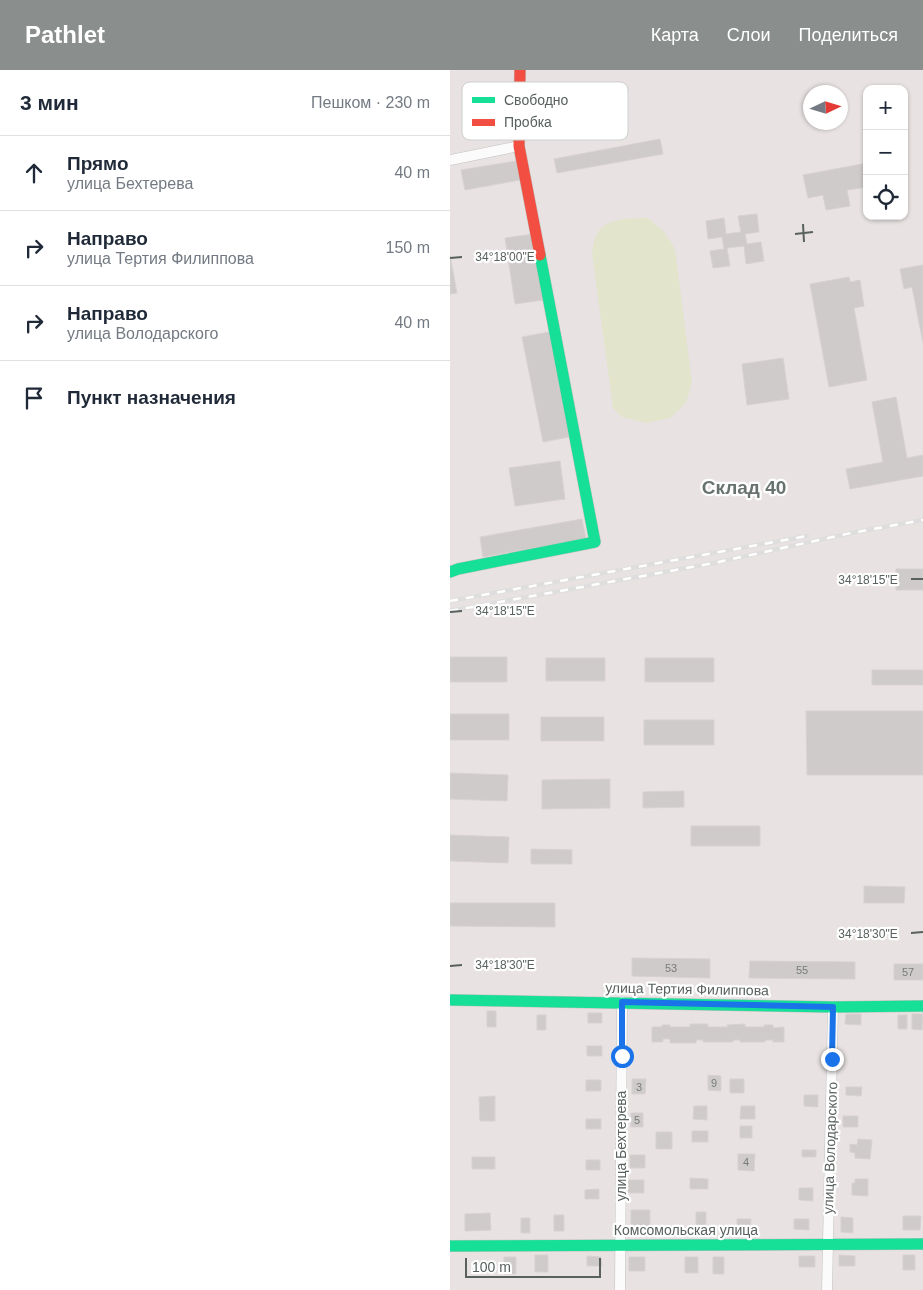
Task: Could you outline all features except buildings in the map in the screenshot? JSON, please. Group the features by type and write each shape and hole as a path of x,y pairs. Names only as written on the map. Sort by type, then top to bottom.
{"street":[{"path":"450,572 458,568 595,542 519,140"},
{"path":"450,160 519,146"},
{"name":"улица Тертия Филиппова","path":"450,1000 833,1007 923,1006"},
{"name":"улица Бехтерева","path":"620,1290 622,1002"},
{"name":"улица Володарского","path":"827,1290 833,1007"},
{"name":"Комсомольская улица","path":"450,1246 923,1244"}],"green space":[{"path":"648,218 664,232 675,249 692,382 686,403 670,418 647,423 622,417 613,408 592,254 595,238 604,226 618,220"}],"railway":[{"path":"450,611 714,563 851,533 923,520"},
{"path":"450,601 807,536"}],"traffic: fast":[{"path":"450,572 595,542 540,255"},
{"path":"450,1000 833,1007 923,1006"},
{"path":"450,1246 923,1244"}],"traffic: jam":[{"path":"520,70 520,82"},
{"path":"519,140 540,255"}],"district":[{"name":"Склад 40","path":"744,487"}],"route":[{"path":"622,1056 622,1002 833,1007 832,1059"}]}
